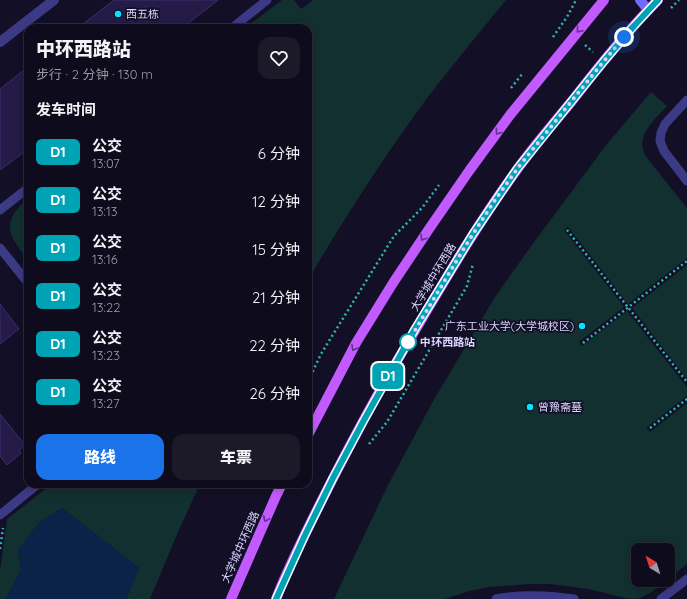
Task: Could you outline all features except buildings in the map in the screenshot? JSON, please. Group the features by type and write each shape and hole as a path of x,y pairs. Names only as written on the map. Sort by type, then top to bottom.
{"main road":[{"path":"312,427 356,343 429,229 510,114 604,0"},
{"path":"640,0 648,10"},
{"name":"大学城中环西路","path":"276,599 308,528 364,420 398,359 493,203 517,169 604,61 658,0"},
{"name":"大学城中环西路","path":"231,599 280,488"}],"street":[{"path":"0,42 54,0"}],"lane":[{"path":"237,24 267,0"},
{"path":"687,100 665,124 660,139 660,144 664,151 687,181"},
{"path":"0,210 24,191"},
{"path":"0,248 24,279"},
{"path":"0,515 33,488"},
{"path":"661,599 687,579"},
{"path":"496,599 511,596 549,596 574,599"}],"path":[{"path":"669,10 679,0"},
{"path":"561,26 604,61"},
{"path":"567,230 687,382"},
{"path":"365,449 387,422 467,286 474,261"},
{"path":"583,343 687,261"},
{"path":"650,428 687,399"},
{"path":"0,549 3,529"}],"green space":[{"path":"282,0 294,0 301,9 313,0 506,0 447,72 396,141 336,233 312,273 312,24 250,24"},
{"name":"广东工业大学(大学城校区)","path":"651,92 667,106 651,124 642,143 643,150 647,158 687,208 687,258 628,304 568,227 564,230 624,307 579,342 582,346 627,311 687,387 687,396 646,428 650,432 687,403 687,564 675,573 675,543 631,543 631,587 658,587 650,593 636,599 625,598 589,589 550,584 530,584 490,587 469,591 445,599 334,599 387,487 432,403 495,297 607,144"},
{"path":"24,202 24,255 16,244 10,230 12,217"},
{"path":"687,265 687,379 632,308"},
{"path":"47,488 198,488 150,599 126,599 139,568 62,508 39,523 18,550 21,570 6,599 0,599 0,570 7,519"}],"water":[{"path":"62,508 139,568 126,599 6,599 21,570 18,550 39,523"}],"bus line":[{"name":"D1","path":"276,599 333,478 364,420 415,329 473,234 517,169 604,61 658,0"}],"place":[{"name":"西五栋","path":"118,14"},
{"name":"广东工业大学(大学城校区)","path":"582,326"},
{"name":"中环西路站","path":"408,342"},
{"name":"曾豫斋墓","path":"530,407"}],"route":[{"path":"408,342 466,245 517,169 624,37"}]}
